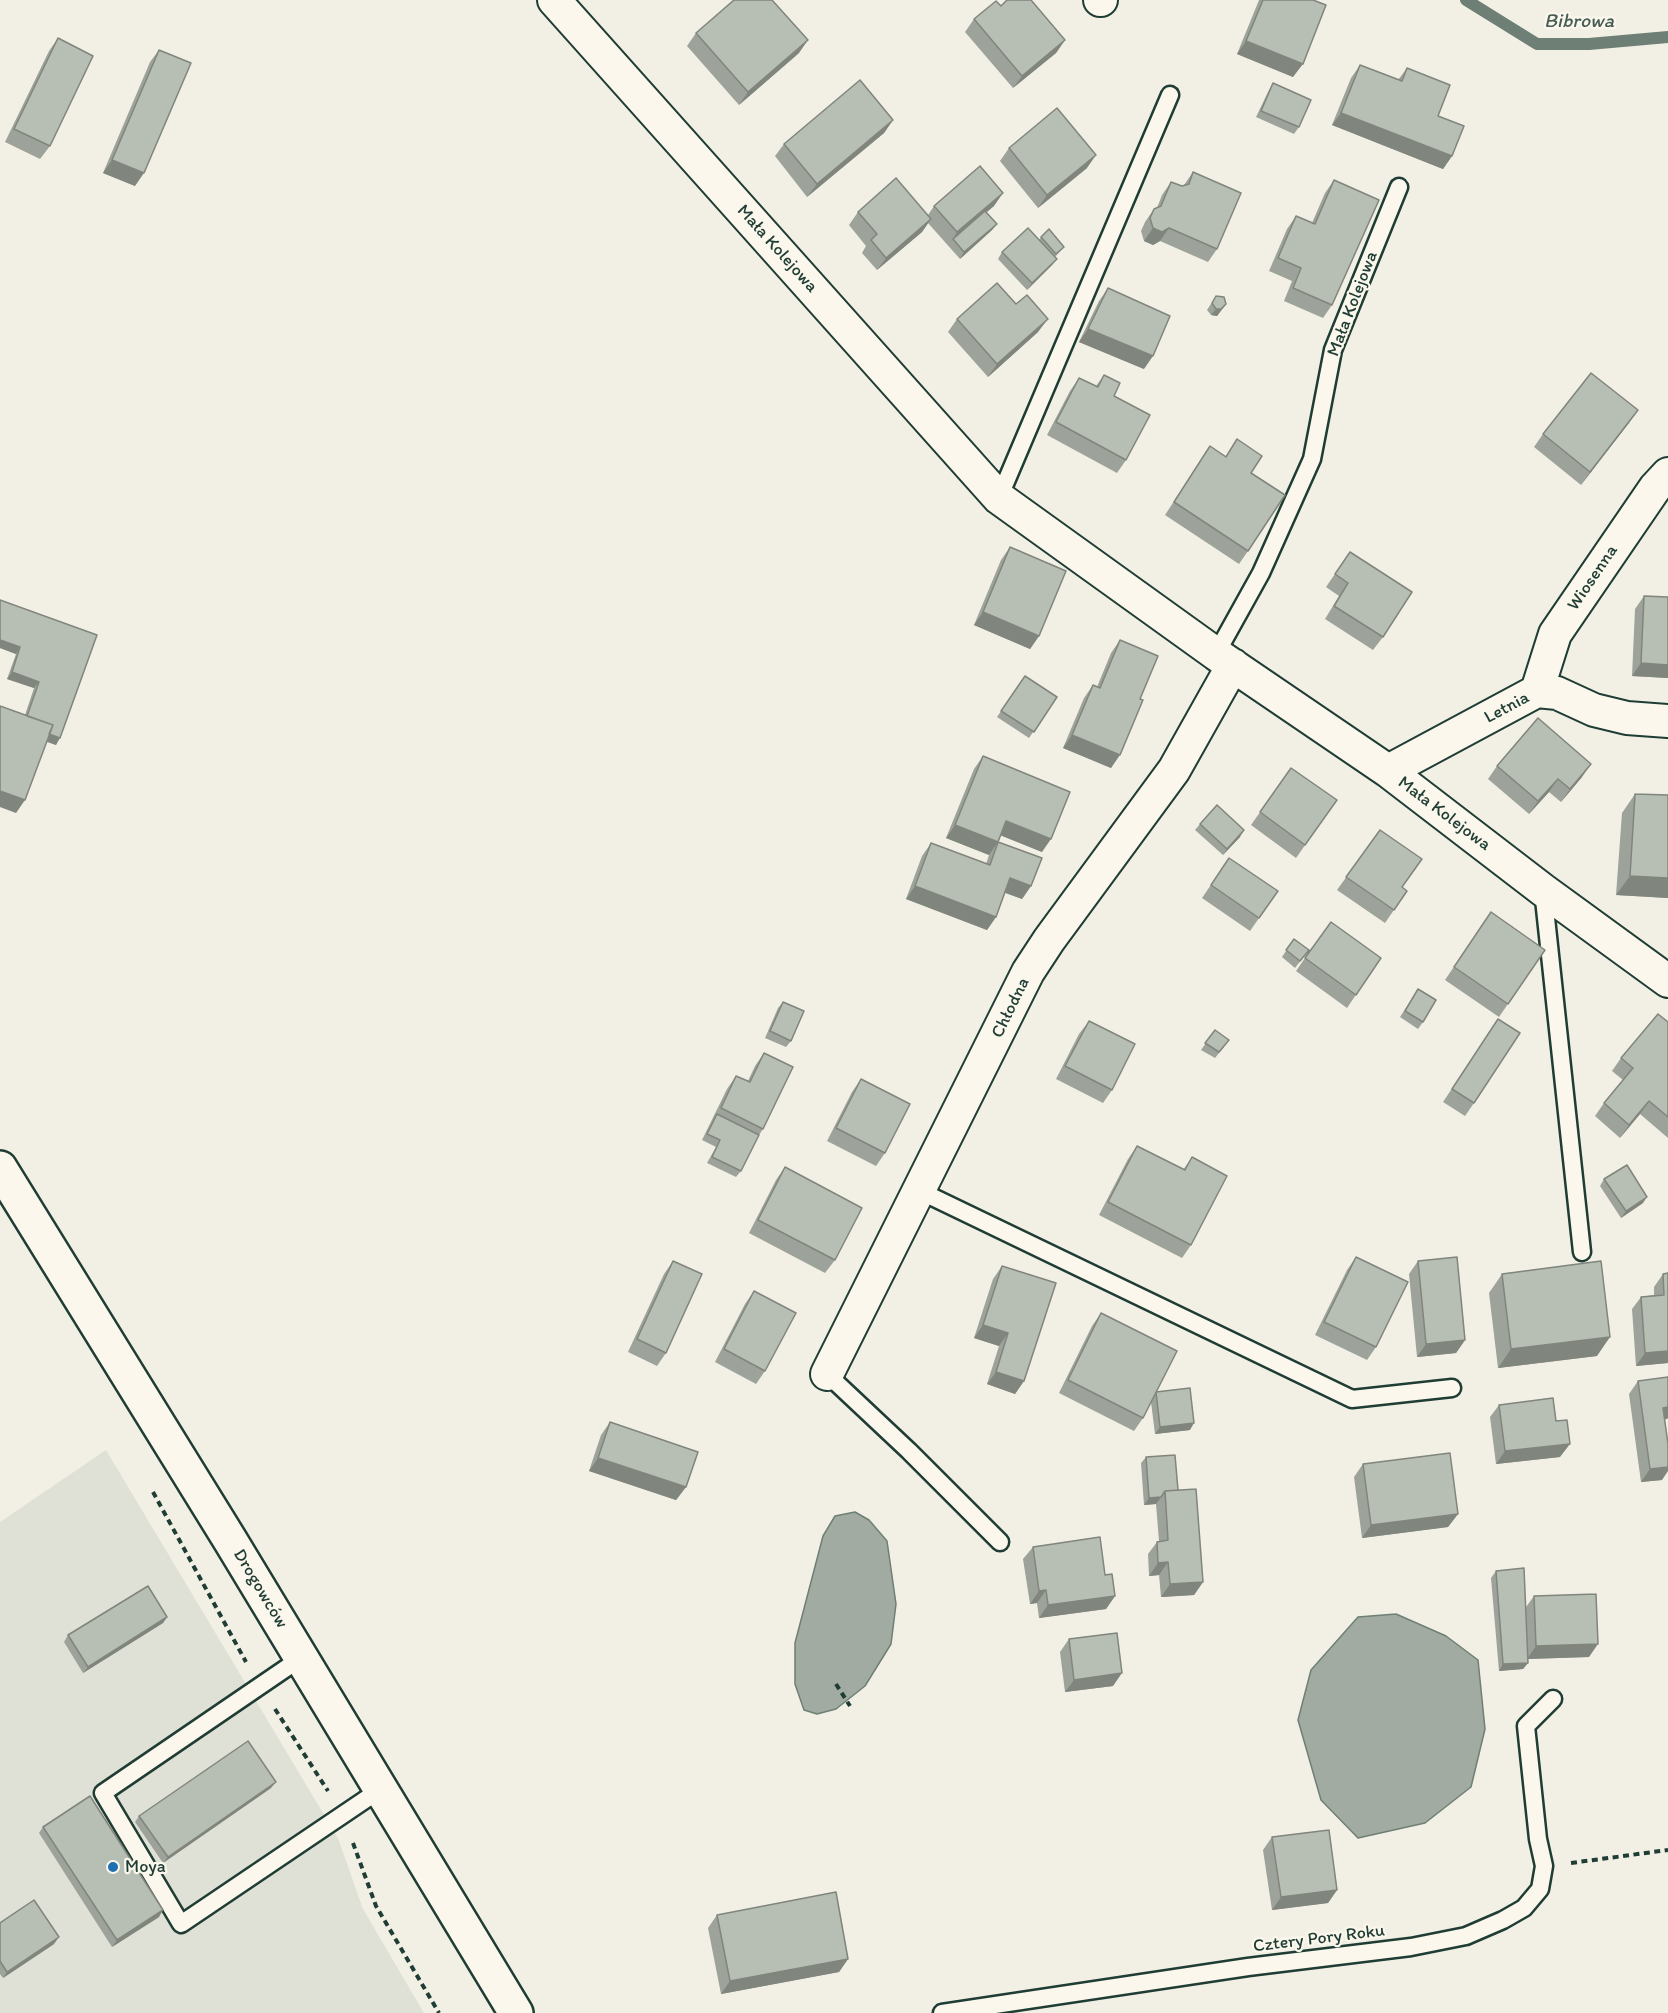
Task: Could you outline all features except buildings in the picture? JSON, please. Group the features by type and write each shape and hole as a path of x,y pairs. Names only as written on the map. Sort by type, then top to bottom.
{"main road":[{"name":"Drogowców","path":"0,1168 302,1658 516,2013"}],"street":[{"name":"Mała Kolejowa","path":"554,0 999,498 1224,659 1388,771 1543,890 1668,981"},
{"name":"Wiosenna","path":"1537,691 1555,634 1655,488 1668,474"},
{"name":"Chłodna","path":"827,1374 1028,972 1174,770 1224,659"},
{"name":"Letnia","path":"1388,771 1537,691 1557,693 1594,710 1627,718 1668,721"}],"lane":[{"path":"999,498 1170,95"},
{"name":"Mała Kolejowa","path":"1224,659 1312,459 1333,350 1399,187"},
{"path":"1543,890 1582,1252"},
{"path":"920,1191 1352,1400 1452,1389"},
{"path":"827,1374 1000,1542"},
{"path":"302,1658 103,1793 181,1924 381,1789"},
{"path":"1544,1866 1538,1839 1526,1726 1552,1699"},
{"name":"Cztery Pory Roku","path":"942,2013 1248,1967 1411,1947 1466,1936 1524,1908 1540,1889 1544,1866"}],"path":[{"path":"152,1490 243,1658 344,1816 376,1906 439,2013"},
{"path":"836,1684 850,1706"},
{"path":"1544,1866 1668,1850"}],"shaded area":[{"path":"106,1450 338,1838 363,1909 424,2013 0,2013 0,1522"},
{"path":"855,1512 869,1520 887,1541 896,1604 891,1644 865,1686 836,1709 817,1714 804,1710 795,1684 795,1643 823,1536 835,1516"},
{"path":"1396,1614 1446,1636 1478,1660 1485,1729 1471,1787 1425,1823 1358,1838 1321,1800 1298,1720 1311,1670 1358,1617"}],"waterway":[{"name":"Bibrowa","path":"1466,0 1537,44 1589,44 1668,37"}],"place":[{"name":"Moya","path":"113,1867"}]}
